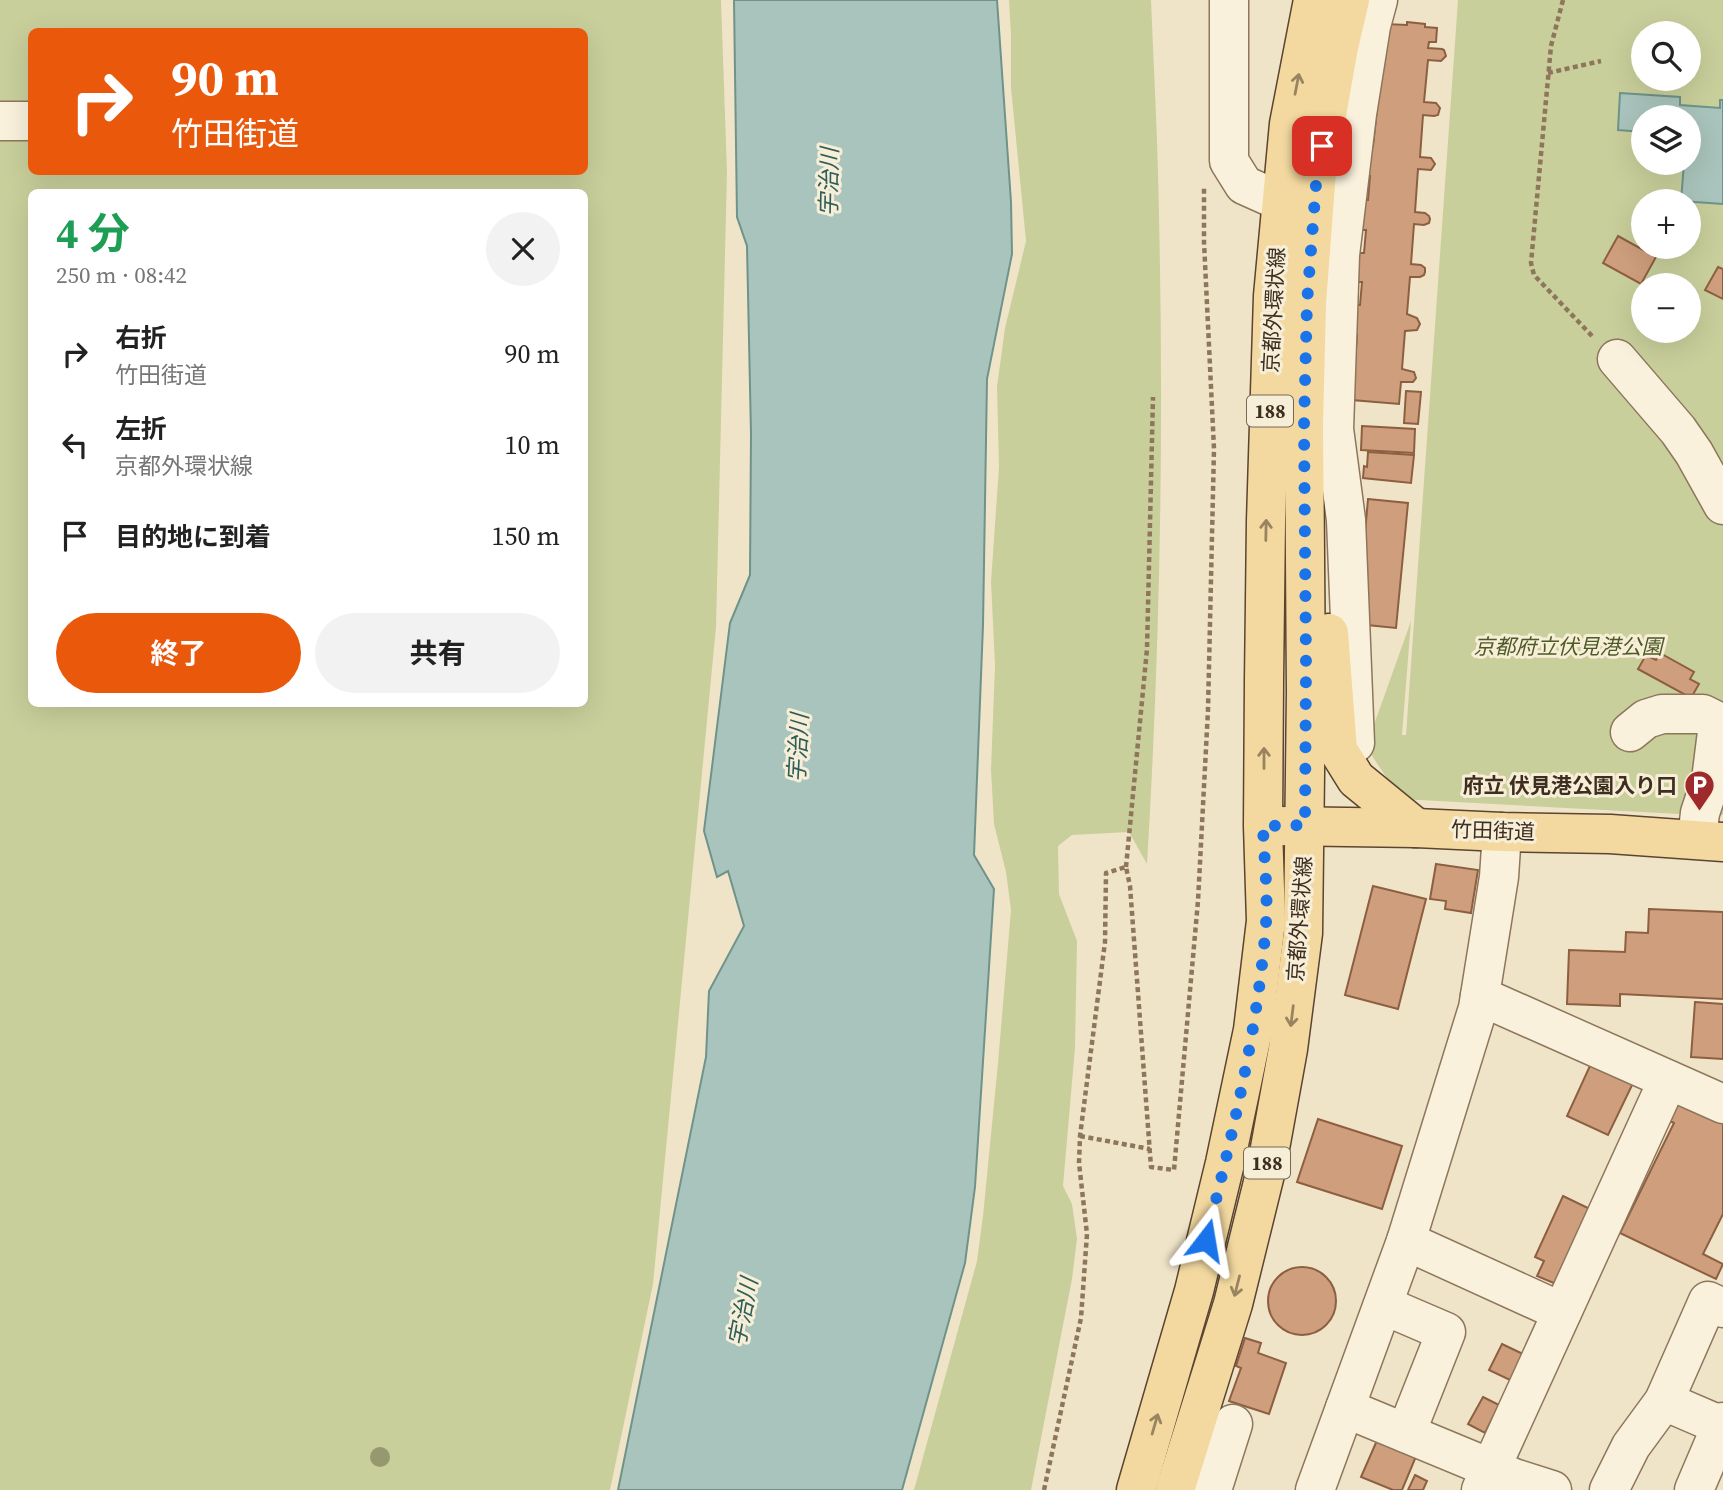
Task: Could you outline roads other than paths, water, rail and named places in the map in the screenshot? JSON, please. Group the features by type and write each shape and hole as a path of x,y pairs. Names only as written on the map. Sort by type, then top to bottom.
{"main road":[{"name":"京都外環状線","path":"1136,1490 1194,1291 1253,1030 1266,921 1263,826 1273,296 1289,124 1314,0"},
{"name":"京都外環状線","path":"1175,1490 1233,1304 1269,1156 1288,1049 1303,933 1304,425 1307,303 1317,171 1350,0"},
{"path":"1305,504 1325,562 1338,750 1356,779 1416,828"},
{"name":"竹田街道","path":"1263,826 1610,834 1707,831"}],"street":[{"path":"1229,0 1229,160 1244,185 1282,202"},
{"path":"1356,779 1346,520 1334,415 1340,256 1357,114 1371,26 1378,0"},
{"path":"0,121 28,121"},
{"path":"1616,359 1678,430 1723,505"},
{"path":"1707,831 1691,782 1691,735 1684,727 1674,718 1646,723 1703,714 1718,719 1707,831"},
{"path":"1315,1490 1406,1241 1478,1008 1499,877 1502,832"},
{"path":"1480,996 1723,1104"},
{"path":"1486,1479 1668,1080"},
{"path":"1406,1241 1562,1312"},
{"path":"1609,1490 1630,1446 1664,1401 1709,1301 1721,1303"},
{"path":"1383,1305 1446,1332 1406,1433"},
{"path":"1664,1401 1722,1424 1694,1490"},
{"path":"1345,1408 1406,1433 1486,1479 1514,1478 1552,1490"},
{"path":"1212,1490 1233,1424"}],"water":[{"name":"宇治川","path":"734,0 997,0 1012,254 987,379 983,625 974,855 994,889 975,1187 965,1263 902,1490 618,1490 706,1057 709,991 744,926 728,871 717,877 704,831 730,623 750,575 751,434 747,246 737,217"},
{"path":"1620,93 1680,97 1680,105 1631,105 1631,131 1618,130"},
{"path":"1720,100 1723,100 1723,204 1701,202 1701,189 1682,189 1683,175 1701,175 1701,107 1720,108"}],"place":[{"name":"府立 伏見港公園入り口","path":"1700,813"}],"park label":[{"name":"京都府立伏見港公園","path":"1568,647"}]}
